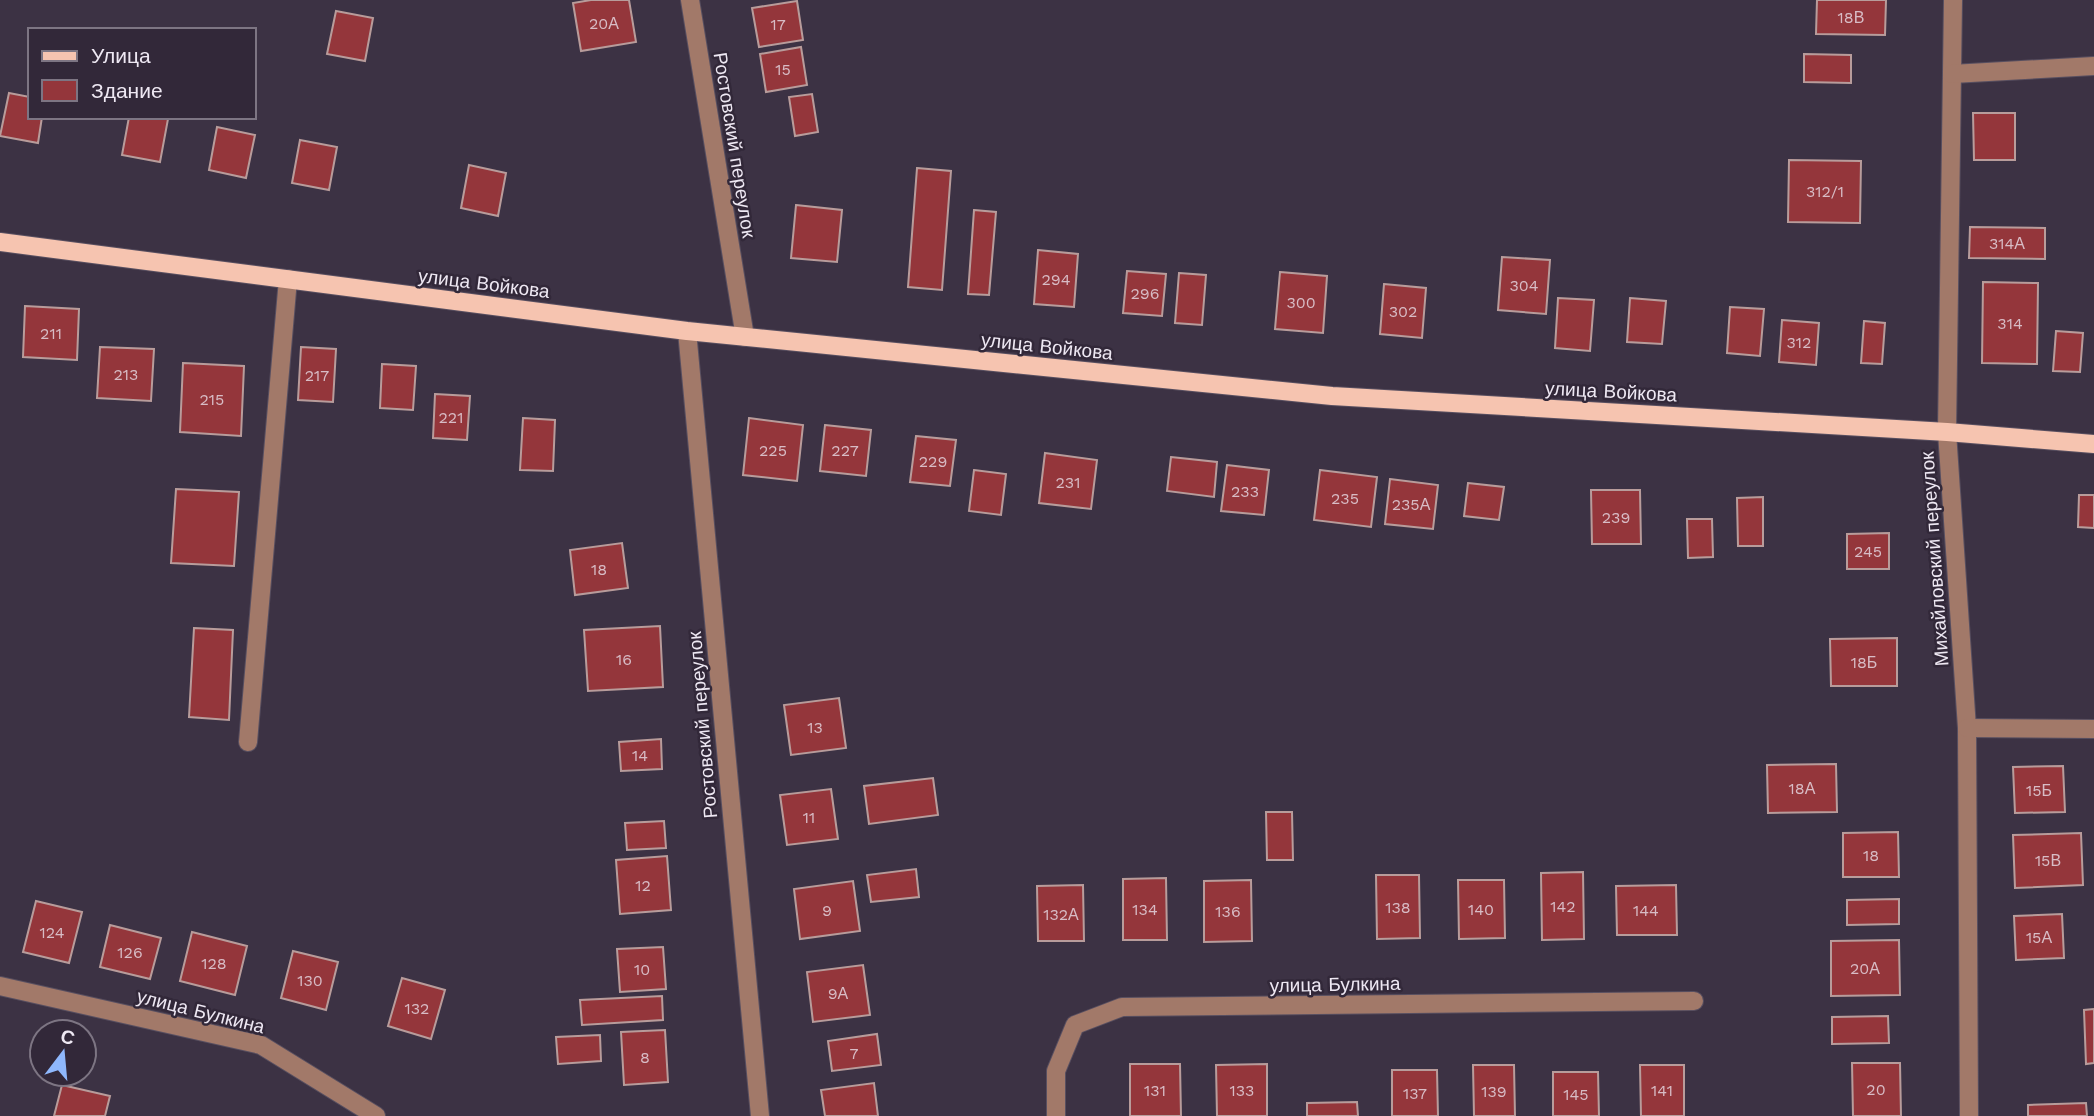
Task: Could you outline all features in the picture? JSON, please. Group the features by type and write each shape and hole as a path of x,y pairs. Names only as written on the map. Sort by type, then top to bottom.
{"main road":[{"name":"улица Войкова","path":"0,242 687,331 1332,396 1947,432 2094,444"}],"street":[{"name":"Ростовский переулок","path":"690,0 746,337"},
{"name":"Михайловский переулок","path":"1953,0 1947,432 1967,729 1969,1116"},
{"path":"1952,74 2094,65"},
{"path":"248,742 288,279"},
{"name":"Ростовский переулок","path":"687,331 760,1116"},
{"path":"1967,729 2094,729"},
{"name":"улица Булкина","path":"0,986 261,1045 376,1116"},
{"name":"улица Булкина","path":"1056,1116 1056,1071 1075,1024 1122,1007 1694,1001"}],"building":[{"path":"629,0 636,42 581,51 573,3"},
{"path":"1817,0 1886,0 1885,35 1816,34"},
{"path":"797,1 803,40 759,47 752,8"},
{"path":"336,11 373,18 365,61 327,54"},
{"path":"801,47 807,85 766,92 760,54"},
{"path":"1804,54 1851,55 1851,83 1804,82"},
{"path":"9,93 28,97 28,119 42,119 38,143 0,136"},
{"path":"812,94 818,132 795,136 789,97"},
{"path":"1973,113 2015,113 2015,160 1974,160"},
{"path":"129,119 168,119 160,162 122,155"},
{"path":"217,127 255,135 246,178 209,170"},
{"path":"300,140 337,147 329,190 292,183"},
{"path":"1789,160 1861,161 1860,223 1788,222"},
{"path":"469,165 506,173 498,216 461,208"},
{"path":"917,168 951,171 942,290 908,287"},
{"path":"796,205 842,210 837,262 791,258"},
{"path":"974,210 996,212 989,295 968,294"},
{"path":"1970,227 2045,228 2045,259 1969,258"},
{"path":"1038,250 1078,254 1074,307 1034,304"},
{"path":"1502,257 1550,260 1546,314 1498,310"},
{"path":"1127,271 1166,274 1162,316 1123,313"},
{"path":"1280,272 1327,276 1323,333 1275,329"},
{"path":"1179,273 1206,275 1202,325 1175,323"},
{"path":"1983,282 2038,283 2037,364 1982,363"},
{"path":"1384,284 1426,288 1422,338 1380,334"},
{"path":"1558,298 1594,300 1590,351 1555,348"},
{"path":"1630,298 1666,301 1662,344 1627,342"},
{"path":"25,306 79,309 77,360 23,357"},
{"path":"1730,307 1764,309 1760,356 1727,353"},
{"path":"1782,320 1819,323 1816,365 1779,362"},
{"path":"1864,321 1885,323 1882,364 1861,363"},
{"path":"2056,331 2083,333 2080,372 2053,371"},
{"path":"100,347 154,349 151,401 97,398"},
{"path":"301,347 336,349 333,402 298,400"},
{"path":"183,363 244,366 241,436 180,432"},
{"path":"382,364 416,366 413,410 380,408"},
{"path":"435,394 470,396 467,440 433,438"},
{"path":"523,418 555,420 553,471 520,470"},
{"path":"749,418 803,425 797,481 743,475"},
{"path":"825,425 871,430 866,476 820,471"},
{"path":"916,436 956,440 950,486 910,482"},
{"path":"1045,453 1097,460 1091,509 1039,503"},
{"path":"1171,457 1217,462 1214,497 1167,491"},
{"path":"1227,465 1269,470 1264,515 1221,511"},
{"path":"974,470 1006,474 1001,515 969,511"},
{"path":"1320,470 1377,477 1371,527 1314,520"},
{"path":"1390,479 1438,485 1433,529 1385,524"},
{"path":"1468,483 1504,487 1499,520 1464,516"},
{"path":"176,489 239,492 234,566 171,563"},
{"path":"1591,490 1640,490 1641,544 1592,544"},
{"path":"2079,495 2094,495 2094,528 2078,527"},
{"path":"1763,497 1763,546 1738,546 1737,498"},
{"path":"1687,519 1712,519 1713,557 1688,558"},
{"path":"1889,533 1889,569 1847,569 1847,534"},
{"path":"622,543 628,588 575,595 570,550"},
{"path":"660,626 663,687 588,691 584,630"},
{"path":"194,628 233,630 229,720 189,717"},
{"path":"1897,638 1897,686 1831,686 1830,639"},
{"path":"839,698 846,748 791,755 784,705"},
{"path":"661,739 662,769 621,771 619,742"},
{"path":"1836,764 1837,812 1768,813 1767,765"},
{"path":"2063,766 2065,812 2015,813 2013,767"},
{"path":"933,778 938,815 869,824 864,786"},
{"path":"831,789 838,839 787,845 780,795"},
{"path":"1266,812 1292,812 1293,860 1267,860"},
{"path":"664,821 666,848 627,850 625,823"},
{"path":"1898,832 1899,877 1843,877 1843,833"},
{"path":"2081,833 2083,885 2015,888 2013,835"},
{"path":"667,856 671,910 620,914 616,860"},
{"path":"916,869 919,897 871,902 867,875"},
{"path":"1583,872 1584,939 1542,940 1541,873"},
{"path":"1376,875 1419,875 1420,938 1377,939"},
{"path":"1166,878 1167,940 1123,940 1123,879"},
{"path":"1251,880 1252,941 1204,942 1204,881"},
{"path":"1458,880 1504,880 1505,938 1459,939"},
{"path":"853,881 860,931 800,939 794,889"},
{"path":"1083,885 1084,941 1038,941 1037,886"},
{"path":"1676,885 1677,935 1617,935 1616,886"},
{"path":"1899,899 1899,924 1847,925 1847,900"},
{"path":"36,901 82,912 69,963 23,952"},
{"path":"2062,914 2064,958 2016,960 2014,916"},
{"path":"110,925 161,938 150,979 100,967"},
{"path":"192,932 247,946 235,995 180,981"},
{"path":"1899,940 1900,995 1831,996 1831,941"},
{"path":"663,947 666,989 620,992 617,949"},
{"path":"293,951 338,962 326,1010 281,998"},
{"path":"863,965 870,1015 813,1022 807,972"},
{"path":"402,978 445,990 431,1039 388,1026"},
{"path":"662,996 663,1020 582,1025 580,1000"},
{"path":"2094,1009 2094,1063 2086,1064 2084,1010"},
{"path":"1888,1016 1889,1043 1832,1044 1832,1017"},
{"path":"665,1030 668,1082 624,1085 621,1032"},
{"path":"877,1034 881,1065 832,1071 828,1041"},
{"path":"600,1035 601,1061 558,1064 556,1037"},
{"path":"1852,1063 1900,1063 1901,1116 1853,1116"},
{"path":"1130,1064 1180,1064 1181,1116 1130,1116"},
{"path":"1267,1064 1267,1116 1217,1116 1216,1065"},
{"path":"1473,1065 1514,1065 1515,1116 1474,1116"},
{"path":"1640,1065 1684,1065 1684,1116 1641,1116"},
{"path":"1392,1070 1437,1070 1438,1116 1392,1116"},
{"path":"1553,1072 1598,1072 1599,1116 1553,1116"},
{"path":"874,1083 878,1116 825,1116 821,1090"},
{"path":"61,1088 75,1088 110,1096 105,1116 54,1116"},
{"path":"1357,1102 1358,1116 1307,1116 1307,1103"},
{"path":"2086,1103 2087,1116 2028,1116 2028,1105"}]}
